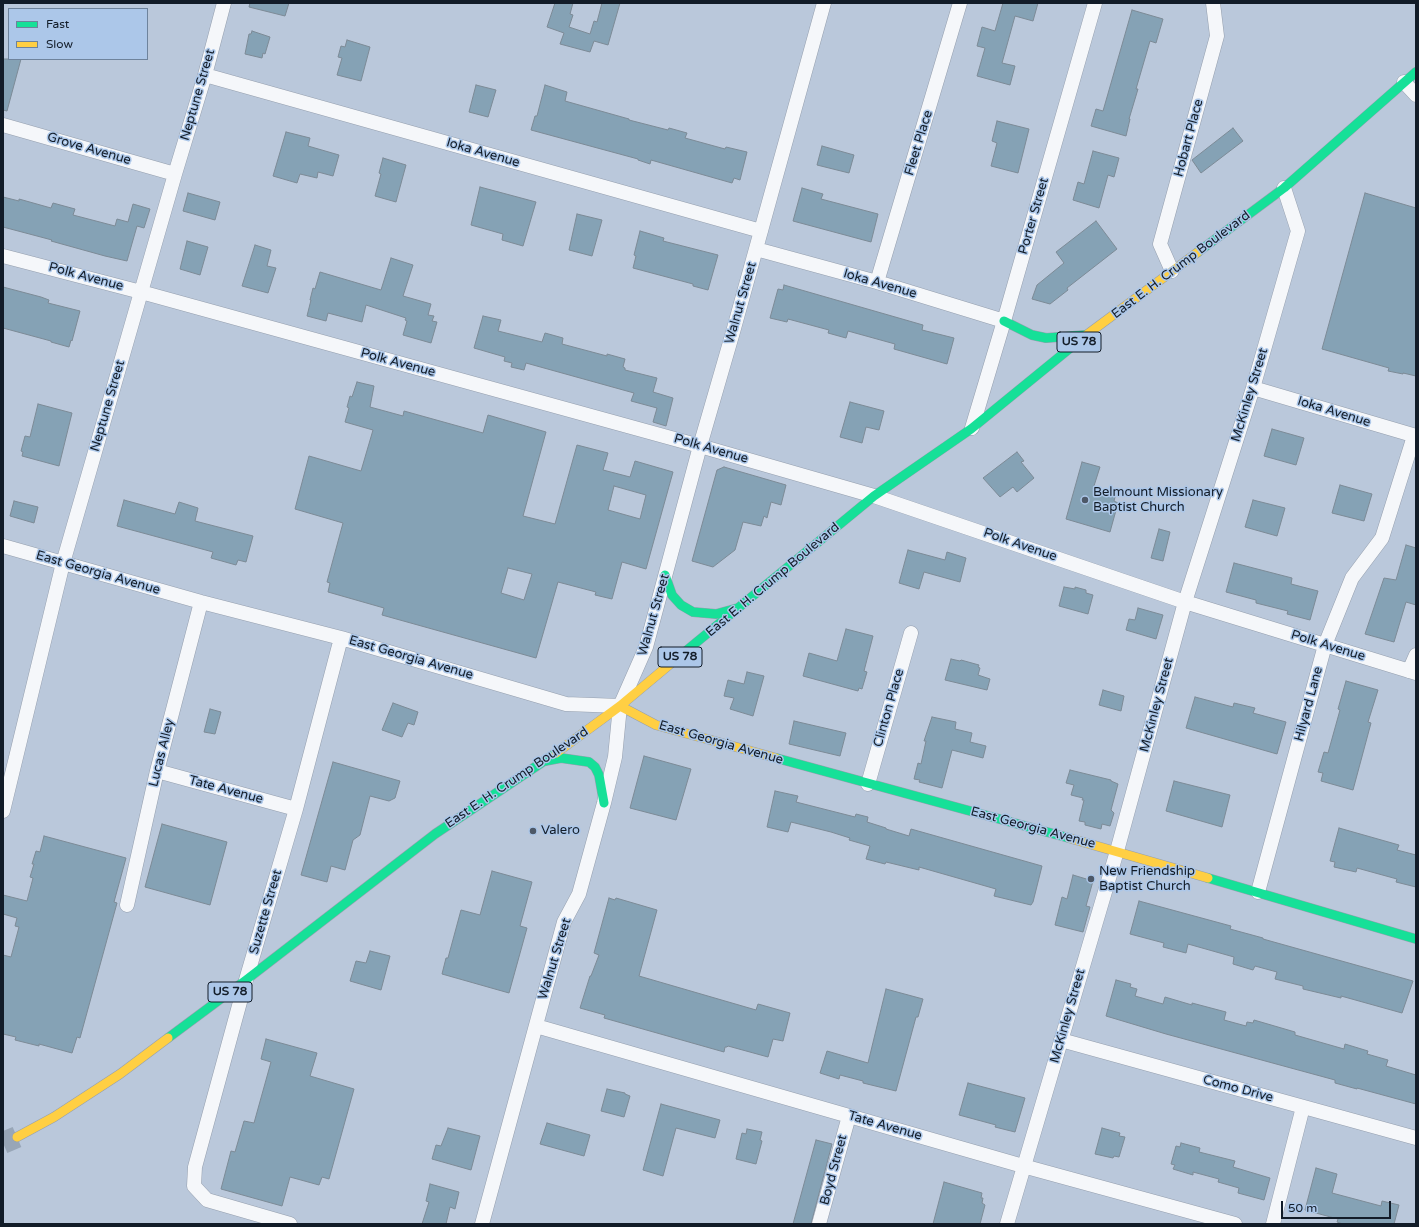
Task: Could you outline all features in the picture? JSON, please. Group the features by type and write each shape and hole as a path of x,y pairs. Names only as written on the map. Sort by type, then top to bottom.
{"main road":[{"name":"East E. H. Crump Boulevard","path":"17,1137 54,1117 120,1074 246,980 435,834 545,761 620,706 874,496 971,429 1086,335 1284,188 1416,72"},
{"path":"1004,321 1032,335 1046,338 1086,335"},
{"path":"665,575 672,596 681,605 693,612 716,614 739,608"},
{"name":"East Georgia Avenue","path":"620,706 656,725 1117,851 1416,939"},
{"path":"545,761 561,758 590,762 599,774 604,803"}],"street":[{"name":"Neptune Street","path":"3,812 63,563 205,74 224,3"},
{"name":"Walnut Street","path":"482,1224 564,922 579,894 604,803 615,757 620,706 646,647 823,3"},
{"name":"Fleet Place","path":"877,282 960,3"},
{"name":"Porter Street","path":"971,429 1004,321 1095,3"},
{"name":"Hobart Place","path":"1172,271 1160,244 1217,36 1213,3"},
{"name":"Ioka Avenue","path":"205,74 761,231"},
{"path":"1404,82 1416,95"},
{"name":"Grove Avenue","path":"3,125 175,174"},
{"name":"McKinley Street","path":"1007,1224 1117,851 1185,602 1254,388 1298,231 1284,188"},
{"name":"Ioka Avenue","path":"756,249 877,282 1004,321"},
{"name":"Polk Avenue","path":"3,256 141,292 700,446 874,496 1185,602 1413,672 1416,655"},
{"name":"Ioka Avenue","path":"1254,388 1415,436"},
{"name":"Hilyard Lane","path":"1258,892 1325,645 1352,578 1382,538 1415,436"},
{"name":"East Georgia Avenue","path":"3,546 201,602 341,638 566,704 620,706"},
{"name":"Lucas Alley","path":"127,905 157,771 201,602"},
{"name":"Clinton Place","path":"868,784 911,633"},
{"name":"Suzette Street","path":"290,1224 207,1200 194,1186 195,1167 246,980 296,809 341,638"},
{"name":"Tate Avenue","path":"157,771 296,809"},
{"name":"Tate Avenue","path":"536,1026 1023,1166 1235,1224"},
{"name":"Como Drive","path":"1061,1040 1416,1138"},
{"path":"1273,1224 1303,1107"},
{"name":"Boyd Street","path":"819,1224 849,1116"}],"building":[{"path":"250,3 289,3 285,16 249,7"},
{"path":"555,3 573,3 570,14 573,15 569,27 590,34 594,21 597,22 602,3 620,3 608,45 594,41 590,52 560,44 564,33 547,27"},
{"path":"1003,3 1038,3 1033,21 1015,16 1002,63 1015,66 1010,85 977,76 985,48 977,46 982,27 995,31"},
{"path":"1132,10 1163,19 1156,43 1150,41 1136,89 1138,89 1129,119 1126,136 1091,126 1096,109 1103,111"},
{"path":"252,31 270,37 265,54 263,53 262,58 245,54 249,34 251,34"},
{"path":"347,40 370,47 361,81 337,75 342,58 338,57 341,46 345,47"},
{"path":"3,59 21,60 7,111 3,110"},
{"path":"476,85 496,90 488,117 469,112"},
{"path":"545,85 567,92 565,101 629,120 668,130 669,128 687,133 685,138 725,149 726,147 747,152 740,180 734,178 732,183 651,160 650,164 638,159 531,130 535,116 537,116"},
{"path":"997,121 1029,129 1018,173 991,166 997,143 992,141"},
{"path":"1233,128 1243,141 1201,173 1192,160"},
{"path":"286,132 310,138 308,146 339,155 333,176 318,172 317,178 300,174 297,183 273,176"},
{"path":"822,146 854,155 849,173 817,165"},
{"path":"1093,151 1119,158 1114,177 1108,175 1099,208 1073,200 1078,182 1084,184"},
{"path":"383,158 406,165 396,202 375,196 381,174 379,173"},
{"path":"480,187 536,202 523,246 502,240 503,234 471,225"},
{"path":"802,188 823,194 821,199 878,214 871,242 793,221"},
{"path":"188,193 220,202 215,220 183,211"},
{"path":"1365,193 1416,208 1416,376 1388,371 1389,368 1322,349"},
{"path":"3,197 19,201 19,199 51,208 53,203 75,209 73,215 115,226 117,219 128,222 133,204 150,209 144,228 137,226 127,261 3,227"},
{"path":"577,214 602,220 592,256 569,250"},
{"path":"1096,221 1117,249 1067,288 1068,290 1050,304 1032,299 1037,285 1064,263 1056,252"},
{"path":"640,231 664,238 663,241 718,255 708,290 693,286 693,284 633,268 636,256 634,255"},
{"path":"187,241 208,247 200,275 180,269"},
{"path":"255,245 271,250 267,266 276,268 268,293 242,286"},
{"path":"391,258 413,265 403,296 431,304 428,315 434,316 432,321 437,322 431,343 403,335 407,321 405,320 406,318 366,305 362,322 328,313 326,321 307,316 313,288 315,289 320,272 381,290"},
{"path":"784,285 923,325 922,330 954,338 947,364 894,349 895,344 848,331 846,338 828,333 829,330 788,319 787,322 770,318 778,289 783,290"},
{"path":"3,287 41,297 49,300 48,303 80,311 69,347 3,328"},
{"path":"483,316 501,320 498,331 542,342 545,333 563,338 562,344 607,356 607,354 625,359 623,367 625,370 657,378 653,392 673,398 666,426 653,422 657,408 631,401 634,393 526,363 524,370 511,367 512,363 504,361 505,357 474,348"},
{"path":"357,382 374,386 370,407 403,416 404,411 483,433 488,415 546,432 523,516 555,524 577,445 608,453 603,470 630,477 635,461 673,472 646,569 622,562 612,599 595,595 596,592 558,582 536,658 382,615 384,608 328,592 330,583 327,582 343,523 295,509 309,456 361,471 373,430 345,422 349,408 347,407 350,396 352,397","holes":["614,486 646,495 640,519 608,510","508,568 532,574 524,600 501,593"]},
{"path":"850,402 884,411 879,430 866,427 862,443 840,437"},
{"path":"38,404 72,413 59,466 22,456 23,452 21,451 25,436 30,437"},
{"path":"1272,429 1304,438 1296,465 1264,456"},
{"path":"1017,452 1024,461 1021,462 1034,478 1017,492 1013,487 1000,497 983,478"},
{"path":"1082,462 1100,467 1093,489 1113,494 1115,497 1114,501 1118,503 1110,532 1066,519"},
{"path":"724,467 786,485 781,505 771,502 767,518 764,516 761,526 743,522 735,550 713,567 692,561 717,470"},
{"path":"1340,485 1372,494 1364,521 1332,513"},
{"path":"124,500 175,514 179,502 198,508 195,521 253,536 246,562 238,560 236,565 211,558 213,552 117,526"},
{"path":"1253,500 1285,508 1277,536 1245,527"},
{"path":"14,501 38,507 34,523 10,516"},
{"path":"1159,529 1170,532 1163,561 1151,558"},
{"path":"1406,545 1416,548 1416,605 1406,602 1394,642 1365,634 1384,578 1396,580"},
{"path":"908,550 945,560 947,552 966,558 960,582 924,572 919,589 899,583"},
{"path":"1234,563 1292,578 1291,584 1318,591 1310,620 1287,614 1288,611 1256,603 1256,600 1226,592"},
{"path":"1064,587 1075,589 1075,587 1086,590 1086,593 1093,595 1088,614 1059,606"},
{"path":"1138,608 1163,615 1156,639 1126,630 1129,619 1135,620"},
{"path":"846,629 873,636 864,671 867,672 862,689 859,688 858,691 803,676 809,653 837,661"},
{"path":"951,659 979,665 978,667 980,668 978,675 990,679 987,690 945,680"},
{"path":"747,672 764,676 753,716 730,709 734,698 724,696 728,680 744,684"},
{"path":"1346,681 1378,690 1368,722 1371,723 1353,790 1321,781 1323,773 1318,772 1324,752 1328,753 1340,710 1338,709"},
{"path":"1103,690 1124,696 1121,711 1099,705"},
{"path":"1195,697 1233,707 1234,703 1255,708 1253,713 1286,722 1277,754 1186,728"},
{"path":"393,703 418,712 414,725 408,723 402,737 382,730"},
{"path":"210,709 221,712 215,734 204,732"},
{"path":"932,717 956,722 955,729 972,733 970,742 986,746 983,758 952,750 942,788 919,782 920,780 914,779 918,763 921,764 926,741 924,741"},
{"path":"794,721 846,733 840,756 789,744"},
{"path":"644,756 691,769 676,820 630,808"},
{"path":"333,762 400,781 395,798 389,801 370,796 360,835 353,840 345,870 331,866 327,882 301,875"},
{"path":"1070,770 1111,780 1118,784 1111,810 1114,813 1110,826 1102,824 1101,829 1085,825 1085,822 1079,821 1084,800 1082,800 1083,798 1071,795 1074,785 1066,783"},
{"path":"1174,781 1230,795 1222,827 1166,811"},
{"path":"775,791 798,796 796,802 855,817 856,814 868,817 867,822 909,836 911,829 1042,866 1033,902 1031,905 994,896 996,889 919,867 919,870 866,859 870,846 849,840 850,838 831,832 791,822 788,832 767,827"},
{"path":"162,824 227,842 210,905 145,887"},
{"path":"1339,828 1399,845 1397,850 1416,855 1416,887 1396,882 1397,879 1357,868 1356,872 1334,867 1335,862 1330,861"},
{"path":"44,836 126,858 114,902 117,903 80,1038 77,1037 72,1053 39,1044 39,1046 15,1040 16,1037 3,1034 3,955 11,957 19,927 15,926 17,918 3,914 3,895 27,901 33,878 30,877 34,864 32,864 36,851 40,852"},
{"path":"492,871 532,882 520,926 527,928 509,993 442,974 461,910 480,915"},
{"path":"1073,875 1093,881 1086,906 1090,907 1083,932 1055,925 1062,897 1067,899"},
{"path":"609,898 615,900 616,898 657,910 639,976 756,1010 758,1004 790,1013 783,1041 773,1039 768,1057 728,1046 725,1047 724,1052 604,1018 605,1015 580,1008 590,976 599,955 594,953"},
{"path":"1139,901 1231,926 1230,929 1263,939 1413,981 1402,1013 1341,996 1341,998 1303,989 1303,986 1275,979 1277,972 1255,966 1253,970 1233,964 1234,957 1188,944 1186,953 1163,947 1164,943 1130,934"},
{"path":"370,951 390,956 381,990 350,981 356,961 366,963"},
{"path":"1116,980 1131,984 1130,987 1137,989 1135,996 1163,1004 1165,997 1192,1005 1192,1003 1226,1012 1224,1020 1246,1026 1247,1022 1253,1023 1254,1020 1295,1032 1295,1035 1344,1049 1345,1044 1368,1051 1367,1054 1388,1060 1386,1066 1416,1075 1416,1104 1335,1083 1335,1080 1106,1016"},
{"path":"886,989 923,999 918,1017 916,1017 896,1091 863,1083 863,1081 840,1075 839,1079 820,1073 827,1051 868,1063"},
{"path":"266,1039 317,1053 310,1076 354,1089 329,1179 322,1177 319,1185 290,1177 282,1206 221,1189 231,1151 235,1152 244,1121 254,1123 271,1062 261,1059"},
{"path":"968,1083 1025,1098 1015,1132 959,1115"},
{"path":"607,1089 625,1093 630,1096 624,1117 601,1111"},
{"path":"661,1104 720,1120 715,1138 676,1128 663,1176 643,1170"},
{"path":"547,1123 590,1135 584,1156 540,1144"},
{"path":"448,1128 480,1136 471,1170 432,1159 436,1145 441,1146"},
{"path":"1102,1128 1120,1133 1119,1136 1125,1137 1119,1157 1114,1156 1113,1158 1095,1154"},
{"path":"747,1129 762,1132 760,1140 762,1141 756,1164 736,1159 742,1133 746,1134"},
{"path":"816,1140 832,1144 811,1224 793,1224"},
{"path":"1181,1143 1200,1148 1199,1152 1235,1161 1233,1167 1270,1178 1264,1200 1238,1193 1239,1188 1218,1182 1219,1179 1193,1172 1193,1175 1173,1169 1175,1165 1171,1164 1176,1146 1180,1147"},
{"path":"1316,1168 1337,1174 1332,1193 1381,1206 1382,1201 1399,1205 1394,1224 1343,1224 1337,1222 1338,1219 1305,1210"},
{"path":"944,1182 982,1193 982,1203 985,1205 980,1224 933,1224"},
{"path":"430,1184 459,1192 455,1209 450,1207 446,1224 422,1224 429,1202 426,1201"}],"tunnel":[{"path":"3,1143 17,1137"}],"traffic: fast":[{"path":"1198,252 1284,188 1416,72"},
{"path":"1004,321 1032,335 1046,338 1086,335"},
{"path":"675,660 874,496 971,429 1085,336"},
{"path":"665,575 672,595 681,605 693,612 716,614 738,608"},
{"path":"168,1038 246,980 435,834 556,753"},
{"path":"545,761 561,758 589,762 595,767 599,775 604,803"},
{"path":"776,758 1069,838"},
{"path":"1208,878 1416,939"}],"traffic: slow":[{"path":"1085,336 1198,252"},
{"path":"556,753 620,706 675,660"},
{"path":"620,706 656,725 776,758"},
{"path":"1069,838 1208,878"},
{"path":"17,1137 54,1117 120,1074 168,1038"}],"place":[{"name":"Belmount Missionary Baptist Church","path":"1085,500"},
{"name":"Valero","path":"533,831"},
{"name":"New Friendship Baptist Church","path":"1091,879"}]}
